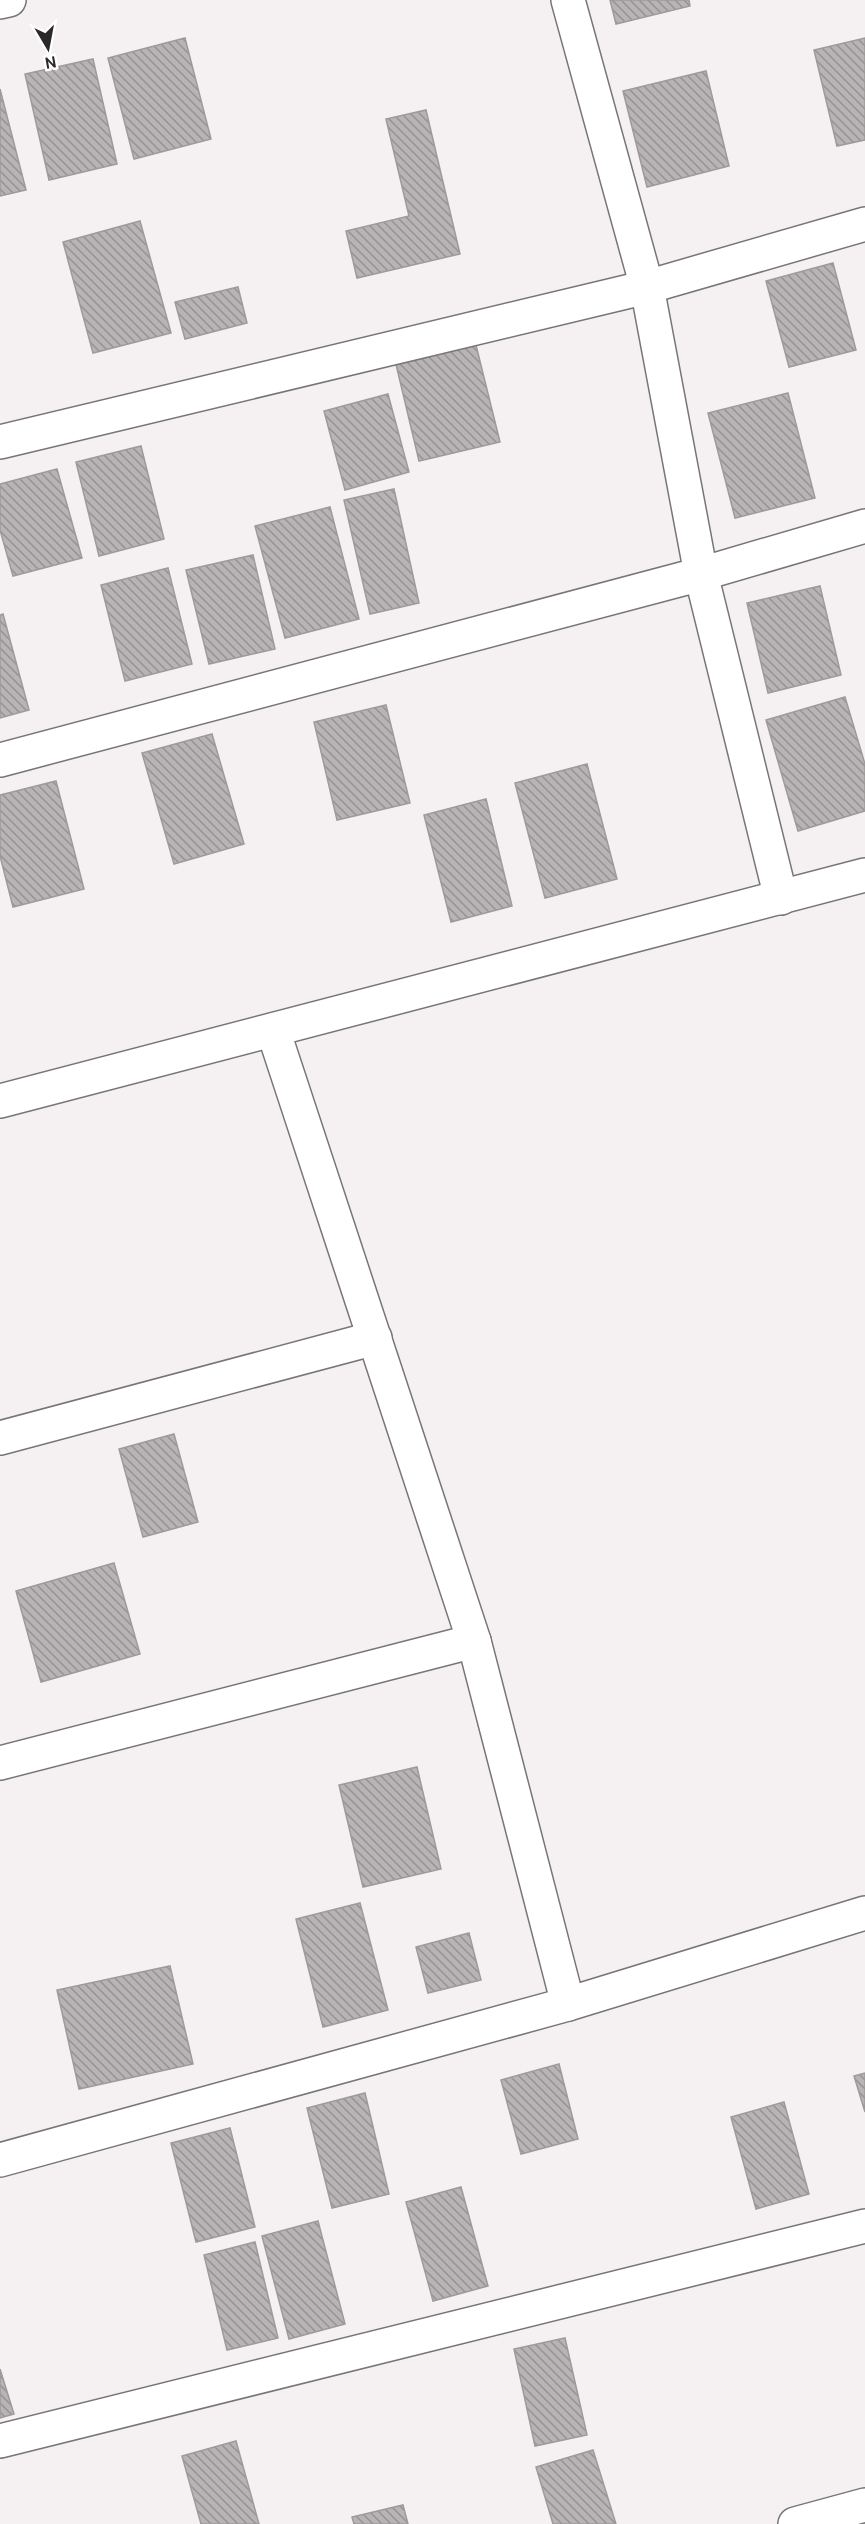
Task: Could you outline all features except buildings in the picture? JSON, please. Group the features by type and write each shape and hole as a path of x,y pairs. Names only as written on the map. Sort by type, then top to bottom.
{"street":[{"path":"0,2 9,0"},
{"path":"568,0 647,286 701,574 781,898"},
{"path":"0,442 647,286 865,225"},
{"path":"0,760 701,574 865,526"},
{"path":"0,1101 865,875"},
{"path":"273,1030 474,1641 568,2004"},
{"path":"0,1438 375,1338"},
{"path":"0,1763 474,1641"},
{"path":"0,2160 568,2004 865,1913"},
{"path":"0,2441 865,2226"},
{"path":"795,2524 865,2505"}]}
